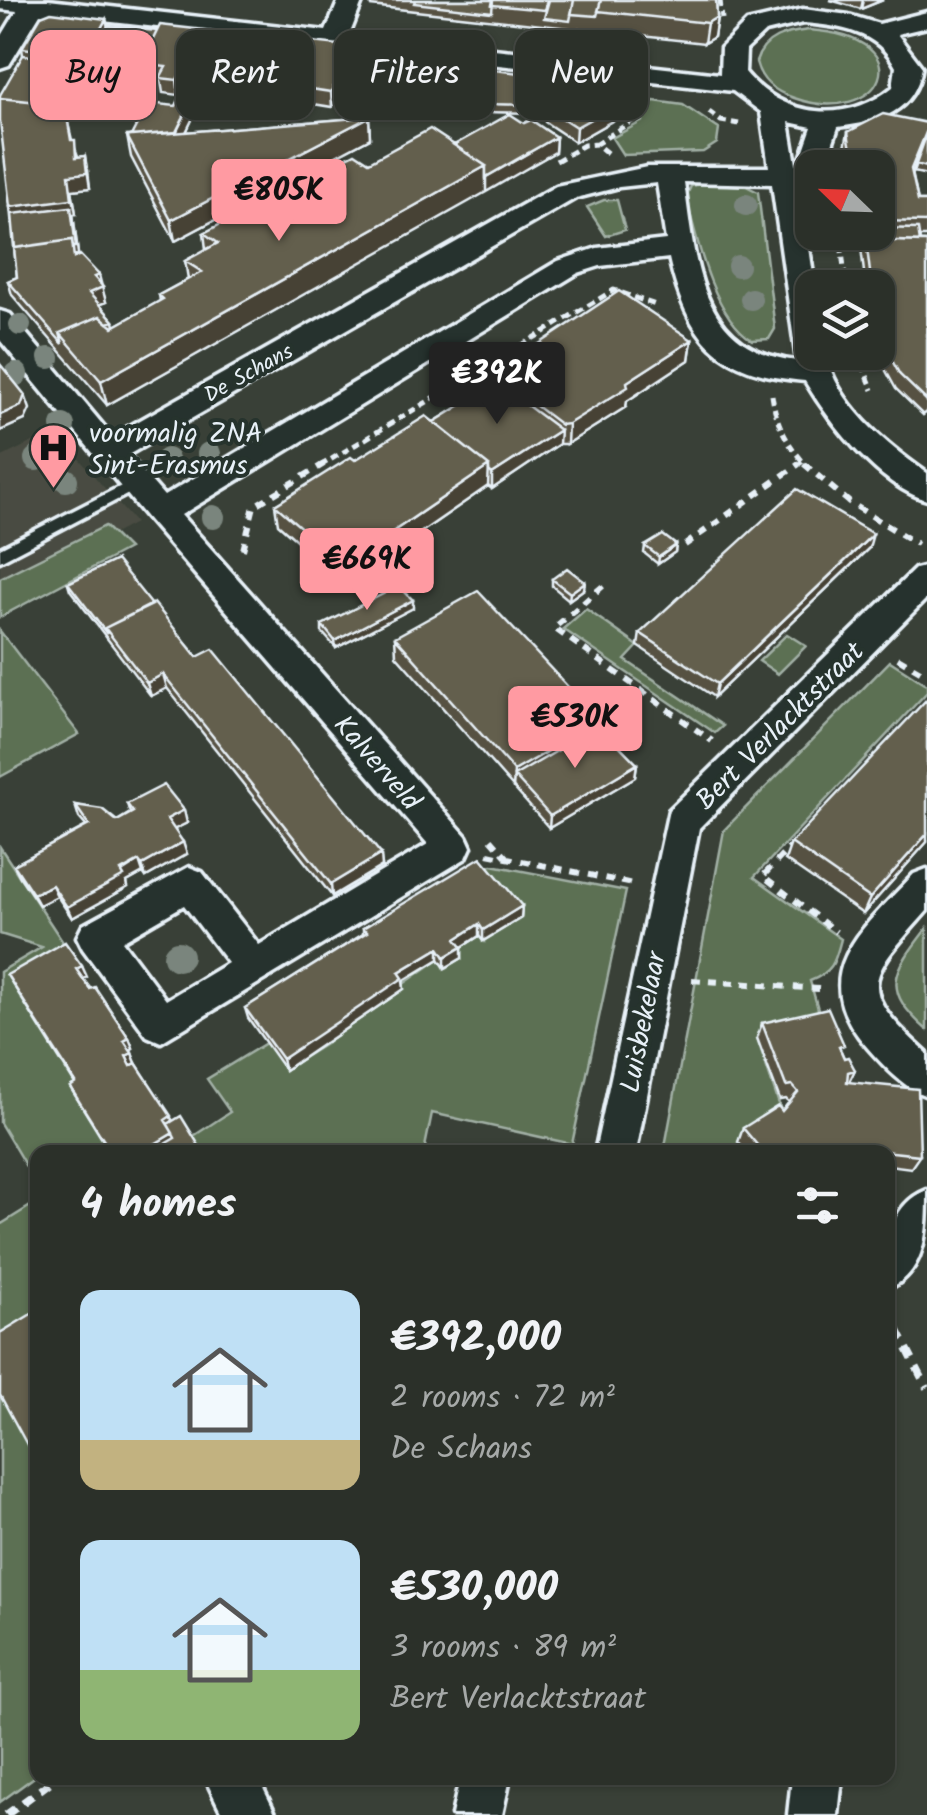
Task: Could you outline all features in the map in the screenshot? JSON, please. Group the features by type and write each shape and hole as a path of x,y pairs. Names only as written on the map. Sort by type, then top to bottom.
{"street":[{"path":"138,0 342,21 734,72 774,109 828,119 848,118 917,100 905,57 877,32 797,8 756,28 734,48 734,72"},
{"path":"756,28 764,0"},
{"path":"0,2 342,21"},
{"path":"0,60 35,3"},
{"path":"877,32 927,19"},
{"path":"905,57 927,40"},
{"path":"774,109 814,372 833,406 852,429 927,489"},
{"path":"793,218 828,119"},
{"path":"669,174 678,248 718,341 741,357 814,372"},
{"name":"De Schans","path":"108,452 566,192 602,182 669,174 786,176"},
{"path":"0,320 160,513 568,267 597,257 678,248"},
{"name":"Kalverveld","path":"160,513 467,838"},
{"name":"Bert Verlacktstraat","path":"667,892 682,821 927,578"},
{"path":"254,968 467,838"},
{"path":"927,885 865,954 855,992 862,1012 876,1030 927,1078"},
{"name":"Luisbekelaar","path":"616,1145 667,892"},
{"path":"895,1255 927,1210"},
{"path":"234,1785 251,1815"},
{"path":"477,1815 483,1785"},
{"path":"812,1815 816,1785"}],"lane":[{"path":"0,555 136,484"}],"path":[{"path":"242,552 254,506 614,290 640,296 666,310"},
{"path":"864,370 882,402"},
{"path":"755,390 771,397"},
{"path":"684,544 804,461"},
{"path":"602,586 554,628 742,762"},
{"path":"801,836 763,876 865,954"},
{"path":"467,838 507,857 667,892"},
{"path":"467,838 507,857"},
{"path":"651,977 855,992"},
{"path":"895,1324 927,1388"},
{"path":"6,1815 47,1785"}],"shaded area":[{"name":"voormalig ZNA Sint-Erasmus","path":"55,431 135,523 0,593 0,458"}],"green space":[{"path":"809,30 846,36 869,48 879,63 879,79 869,92 850,102 825,104 787,96 765,81 756,62 764,47 784,35"},
{"path":"654,101 683,105 719,129 717,143 703,152 623,155 612,138 648,120 648,104"},
{"path":"691,186 746,186 758,192 775,329 769,339 752,340 738,329 708,276 686,197"},
{"path":"617,200 625,230 606,236 587,207"},
{"path":"105,526 128,549 0,617 0,578"},
{"path":"586,609 638,646 625,660 723,726 715,733 563,629"},
{"path":"0,631 79,734 0,777"},
{"path":"787,634 806,646 778,674 759,661"},
{"path":"890,661 927,685 927,692 754,877 841,939 832,965 810,981 822,1023 757,1038 782,1113 739,1141 742,1145 665,1145 724,830"},
{"path":"0,847 70,953 81,1093 107,1145 30,1145 30,1173 0,1123 0,972 42,947 0,934"},
{"path":"492,865 626,891 572,1144 432,1113 425,1145 197,1145 192,1137 230,1112 207,1079 266,1043 285,1069 327,1043 325,1039 439,959 446,968 462,958 457,950 479,936 484,941 482,870"},
{"path":"927,928 927,1030 902,1003 897,980 906,957"},
{"path":"30,1206 30,1334 0,1353 0,1225"},
{"path":"0,1385 30,1439 30,1780 0,1802"}],"building":[{"path":"493,0 492,12 414,3"},
{"path":"493,0 547,0 544,10 492,5"},
{"path":"549,0 574,0 570,21 544,18"},
{"path":"574,0 601,0 597,16 571,14"},
{"path":"601,0 716,0 717,17 707,23 598,11"},
{"path":"51,12 106,19 100,30 33,30 41,16"},
{"path":"160,25 205,30 176,30 176,80 160,78 166,67 156,66 156,33"},
{"path":"108,26 147,30 106,30"},
{"path":"314,42 334,44 331,92 314,89"},
{"path":"23,55 30,56 30,101 0,95"},
{"path":"495,70 515,72 515,105 495,104"},
{"path":"0,98 30,101 30,120 68,120 76,157 85,156 87,173 69,175 72,199 10,207"},
{"path":"156,104 176,106 176,120 182,120 176,132 131,136 139,120 156,120"},
{"path":"510,114 524,123 531,120 556,137 486,177 486,166 454,145"},
{"path":"883,114 927,123 911,169 918,201 927,201 927,222 895,221 895,150 851,150 848,132"},
{"path":"363,120 171,220 127,136"},
{"path":"565,120 589,120 576,127"},
{"path":"430,129 486,166 101,381 60,333 100,316 113,327 163,299 159,295 202,272 185,261 218,243 204,233 355,153 369,162"},
{"path":"927,133 927,167 916,164"},
{"path":"71,207 76,247 72,240 15,248 12,214"},
{"path":"895,228 918,229 920,242 895,241"},
{"path":"72,240 74,258 80,255 99,275 94,277 103,287 89,293 114,321 108,323 100,316 60,333 63,344 8,281 17,277 14,248"},
{"path":"895,241 927,242 927,401 895,366 895,270 870,270 867,250 895,250"},
{"path":"619,291 692,340 627,382 628,387 568,424 561,425 494,374"},
{"path":"0,364 25,395 21,406 0,415"},
{"path":"497,383 560,430 492,474 489,466 434,422"},
{"path":"426,416 489,466 344,565 275,505 351,457 355,460"},
{"path":"797,489 873,534 717,684 640,633"},
{"path":"663,535 676,545 659,557 645,546"},
{"path":"116,560 152,605 105,628 107,634 68,583"},
{"path":"567,568 585,582 570,593 552,579"},
{"path":"399,586 413,600 335,641 322,625"},
{"path":"478,591 600,721 514,771 395,637"},
{"path":"154,603 197,657 213,649 381,854 331,884 163,674 147,683 105,628"},
{"path":"927,699 927,834 870,898 791,843"},
{"path":"600,726 637,764 550,816 514,776"},
{"path":"164,785 184,810 167,819 183,842 142,865 139,861 121,871 124,876 67,907 52,885 33,894 14,865 89,825 75,805 102,809 117,821 133,812 127,804"},
{"path":"481,857 522,906 483,930 479,924 456,939 462,947 445,957 439,948 399,972 403,978 282,1059 245,1008 367,932 363,928"},
{"path":"65,942 82,966 76,969 90,989 95,987 129,1038 124,1041 132,1053 126,1056 131,1066 136,1063 171,1116 165,1120 173,1133 153,1145 107,1145 70,1087 76,1083 7,975"},
{"path":"828,1008 844,1045 839,1047 855,1070 848,1072 847,1082 918,1089 920,1155 895,1152 895,1145 757,1145 743,1128 778,1106 782,1111 798,1092 792,1085 786,1086 762,1023"},
{"path":"181,1116 199,1145 163,1145 175,1138 168,1124"},
{"path":"30,1315 30,1450 0,1395 0,1333"}],"place":[{"name":"voormalig ZNA Sint-Erasmus","path":"54,490"}]}
